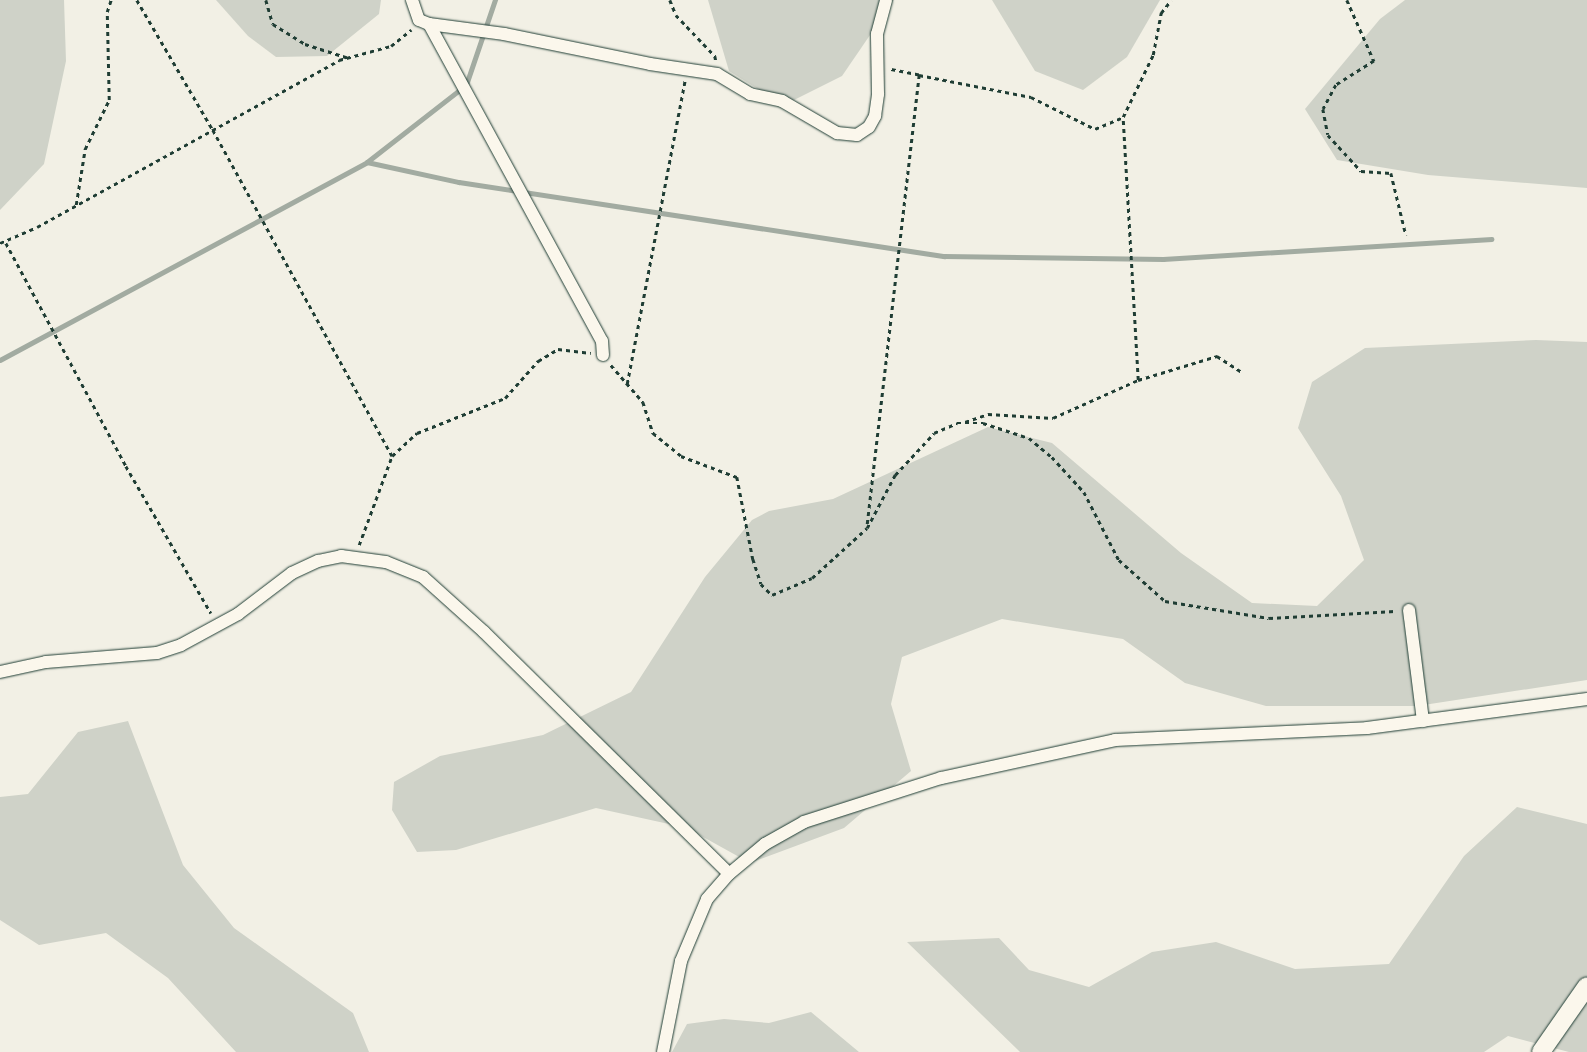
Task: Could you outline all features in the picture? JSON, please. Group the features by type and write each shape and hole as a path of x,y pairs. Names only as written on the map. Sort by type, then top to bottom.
{"street":[{"path":"412,0 602,341 603,355"},
{"path":"424,22 504,34 717,74 750,94 782,101 836,132 857,135 869,127 875,116 878,94 876,67 877,34 886,0"},
{"path":"0,672 46,662 157,654 238,614 304,566 330,558 355,556 386,562 423,577 630,773 729,874"},
{"path":"1409,610 1423,720"},
{"path":"663,1052 681,961 708,899 729,874 765,844 804,822 941,778 1043,753 1115,740 1367,728 1587,698"},
{"path":"1541,1052 1587,986"}],"path":[{"path":"76,205 85,149 109,100 107,12 111,0"},
{"path":"137,0 213,130 392,456"},
{"path":"266,0 274,24 305,44 350,59"},
{"path":"670,0 676,15 715,56 717,74"},
{"path":"1138,380 1123,117 1153,54 1161,13 1171,0"},
{"path":"1347,0 1374,61 1336,85 1323,109 1328,135 1361,171 1391,173 1406,235"},
{"path":"0,242 6,243 339,60 350,59 391,46 424,22"},
{"path":"876,67 1031,97 1095,129 1123,117"},
{"path":"627,384 688,70"},
{"path":"867,528 919,75"},
{"path":"6,243 126,466 218,625"},
{"path":"355,556 392,456 417,433 505,398 538,361 558,349 603,355 643,402 653,432 681,456 737,477 753,559 761,584 772,595 812,578 867,528 895,475 934,433 988,414 1053,418 1138,380 1217,356 1243,373"},
{"path":"964,423 1004,428 1029,438 1052,457 1084,492 1119,560 1165,601 1269,618 1409,610"}],"shaded area":[{"path":"0,0 64,0 66,61 44,164 0,210"},
{"path":"216,0 381,0 379,14 327,56 276,57 248,36"},
{"path":"708,0 894,0 842,76 784,105 729,71"},
{"path":"992,0 1160,0 1127,57 1083,90 1035,71"},
{"path":"1405,0 1587,0 1587,188 1428,175 1337,160 1305,109 1380,19"},
{"path":"1536,340 1587,342 1587,680 1417,706 1266,706 1185,683 1123,639 1002,619 902,657 891,704 911,771 844,828 750,863 687,828 596,808 456,850 417,852 392,810 394,782 440,756 543,735 631,692 705,577 752,520 769,511 833,499 988,427 1052,443 1181,553 1252,603 1317,606 1364,560 1341,496 1298,428 1312,382 1365,348"},
{"path":"128,721 183,865 234,928 353,1013 369,1052 236,1052 168,978 106,933 39,945 0,920 0,797 28,794 78,732"},
{"path":"1517,807 1587,824 1587,1052 1569,1052 1508,1036 1484,1052 1020,1052 907,942 999,938 1029,970 1089,987 1152,952 1216,942 1295,969 1389,964 1464,856"},
{"path":"811,1012 859,1052 672,1052 687,1024 724,1019 769,1023"}],"waterway":[{"path":"0,360 367,162 466,85 495,0"},
{"path":"367,162 459,182 944,256 1163,259 1491,239"}]}
